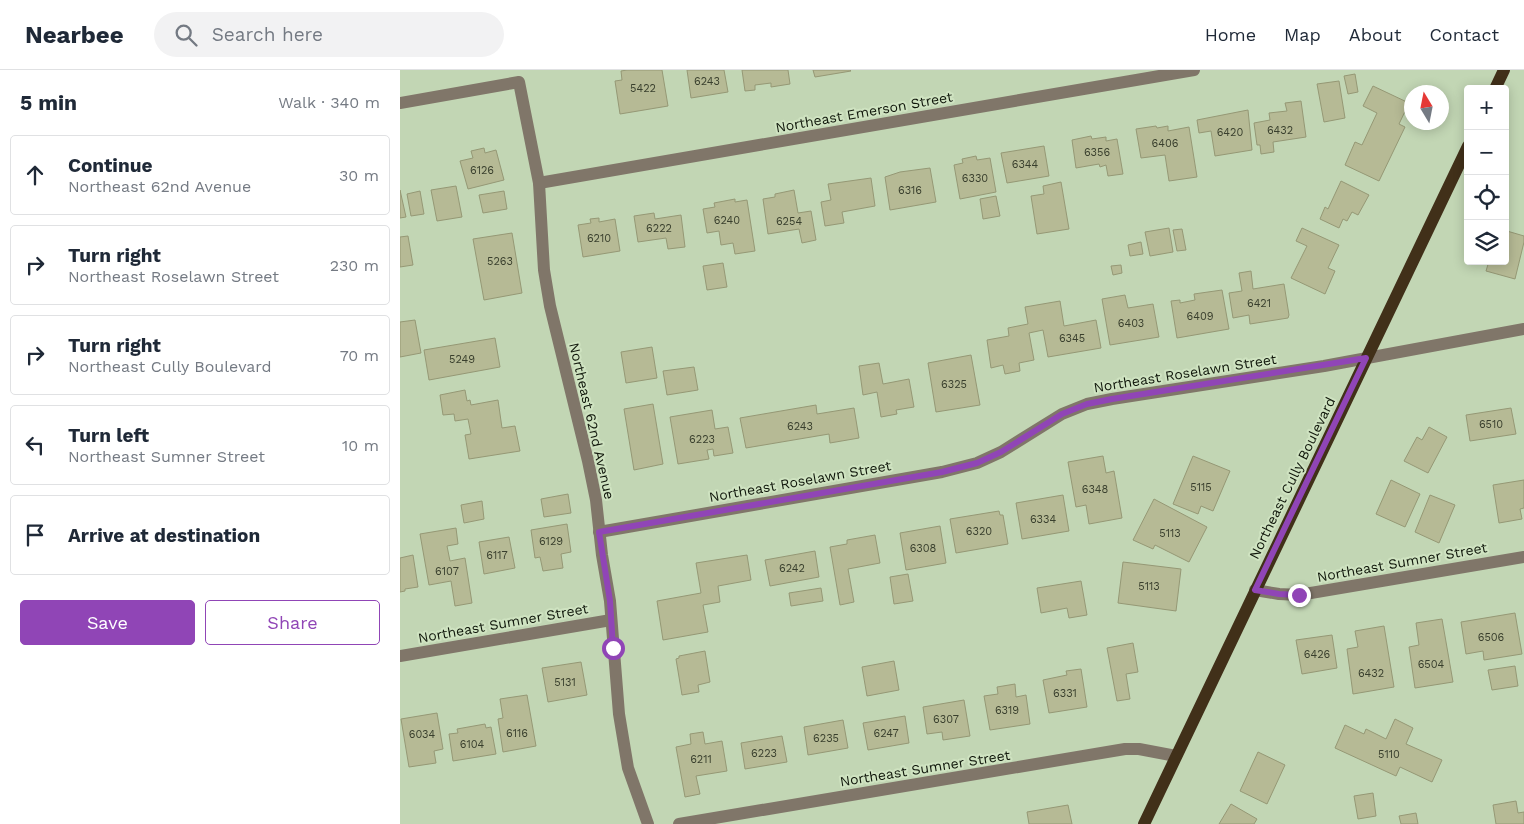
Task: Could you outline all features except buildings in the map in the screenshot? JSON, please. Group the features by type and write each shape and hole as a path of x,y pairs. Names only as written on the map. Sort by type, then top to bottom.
{"main road":[{"path":"1497,85 1504,70"},
{"name":"Northeast Cully Boulevard","path":"1144,824 1464,154"}],"street":[{"name":"Northeast Emerson Street","path":"539,183 1194,70"},
{"name":"Northeast 62nd Avenue","path":"400,102 519,82 539,183 541,237 548,297 596,500 611,620 619,714 624,744 631,776 648,824"},
{"name":"Northeast Roselawn Street","path":"599,532 942,472 977,463 1001,452 1062,414 1087,404 1366,358 1524,329"},
{"name":"Northeast Sumner Street","path":"1255,590 1299,595 1524,557"},
{"name":"Northeast Sumner Street","path":"400,656 611,620"},
{"name":"Northeast Sumner Street","path":"680,824 1125,750 1139,749 1176,756"}],"route":[{"path":"613,648 610,601 599,532 942,472 977,463 1001,452 1062,414 1087,404 1366,358 1255,590 1299,595"}]}
